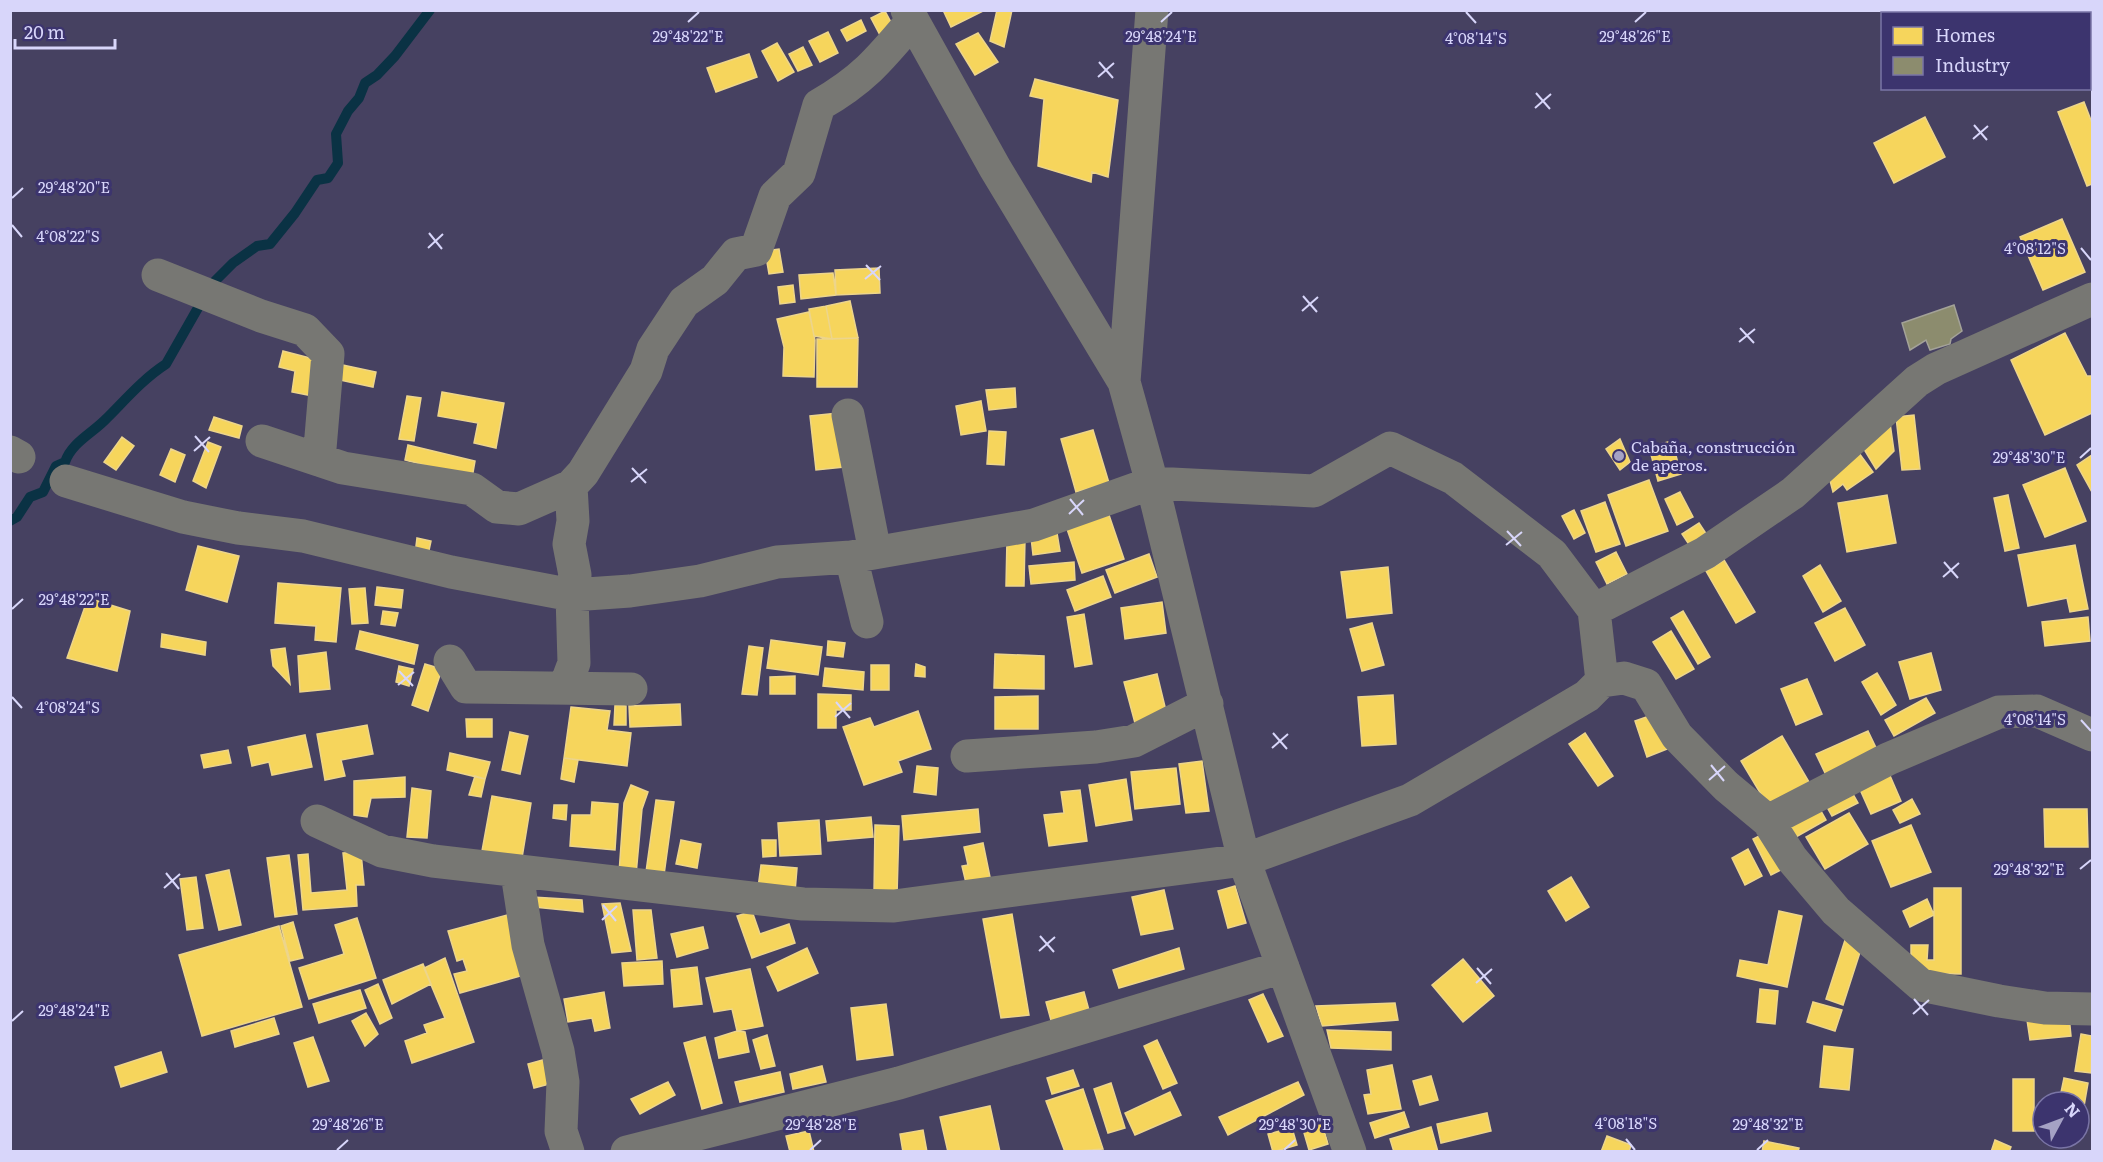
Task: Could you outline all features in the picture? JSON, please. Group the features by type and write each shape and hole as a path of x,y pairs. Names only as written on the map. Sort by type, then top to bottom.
{"street":[{"path":"1124,382 1152,10"},
{"path":"262,441 318,460 386,476 472,489 497,507 519,509 571,486 583,473 646,371 653,349 684,302 715,280 736,254 756,250 775,196 799,174 819,105 844,91 872,69 910,16 995,168 1124,382 1152,483 1244,860 1350,1152"},
{"path":"158,275 261,316 305,330 328,354 318,460"},
{"path":"1594,610 1705,553 1793,493 1917,381 1936,369 2092,299"},
{"path":"848,415 863,554 867,622"},
{"path":"66,481 183,517 238,528 303,536 451,572 572,596 700,581 777,562 863,554 1034,525 1152,483 1314,491 1390,448 1453,478 1552,554 1594,610 1602,681"},
{"path":"565,687 574,663 572,596 575,575 569,544 573,521 571,486"},
{"path":"450,661 466,687 631,689"},
{"path":"317,821 382,851 518,873 591,878 803,904 894,906 1244,860 1410,800 1587,696 1602,681 1624,678 1646,685 1677,736 1695,756 1768,822 1792,859 1836,911 1922,985 2045,1008 2092,1009"},
{"path":"967,756 1096,747 1134,741 1207,704"},
{"path":"1768,822 1888,759 1999,712 2037,711 2092,735"},
{"path":"518,873 528,945 558,1051 562,1082 561,1131 568,1152"},
{"path":"627,1152 899,1083 1282,967"}],"building: Homes":[{"path":"943,10 985,10 951,27"},
{"path":"997,10 1012,10 1004,47 990,41"},
{"path":"885,11 892,24 880,35 871,18"},
{"path":"861,20 866,31 847,41 841,30"},
{"path":"828,32 838,53 820,62 809,41"},
{"path":"978,33 998,62 975,75 956,44"},
{"path":"777,43 794,72 778,81 762,51"},
{"path":"803,47 812,65 798,71 789,54"},
{"path":"749,54 757,77 716,92 707,68"},
{"path":"1035,79 1118,100 1108,177 1092,172 1091,182 1038,166 1044,99 1030,96"},
{"path":"2084,102 2092,123 2092,184 2087,186 2058,112"},
{"path":"1925,117 1945,157 1894,183 1874,143"},
{"path":"2062,219 2085,272 2043,290 2020,237"},
{"path":"779,249 783,272 769,274 765,251"},
{"path":"879,268 880,293 836,295 835,270"},
{"path":"833,273 836,295 801,299 799,275"},
{"path":"793,285 795,302 780,304 778,287"},
{"path":"850,301 858,338 832,339 826,306"},
{"path":"826,306 832,339 814,336 809,309"},
{"path":"809,312 815,340 814,377 783,376 784,347 777,319"},
{"path":"2065,333 2087,376 2092,376 2092,413 2045,435 2011,360"},
{"path":"858,338 857,387 817,387 817,339"},
{"path":"283,351 318,360 313,396 292,392 295,371 279,367"},
{"path":"338,364 376,372 373,387 335,379"},
{"path":"1015,388 1016,407 989,410 986,390"},
{"path":"442,392 504,403 496,448 474,443 478,423 438,416"},
{"path":"407,396 421,398 414,441 399,439"},
{"path":"981,401 986,431 961,435 956,406"},
{"path":"838,413 844,467 816,470 810,416"},
{"path":"1914,415 1920,469 1902,470 1896,417"},
{"path":"214,417 242,426 239,438 209,430"},
{"path":"1890,423 1894,451 1876,469 1862,446"},
{"path":"1093,430 1109,483 1076,492 1061,439"},
{"path":"989,431 1006,432 1004,465 987,464"},
{"path":"122,437 134,446 116,470 104,462"},
{"name":"Cabaña, construcción de aperos.","path":"1620,439 1630,462 1620,470 1606,449"},
{"path":"1672,441 1681,474 1658,481 1649,447"},
{"path":"208,442 221,447 206,488 193,481"},
{"path":"408,445 475,461 472,478 405,460"},
{"path":"171,449 185,455 175,482 160,475"},
{"path":"1856,449 1873,472 1847,490 1843,484 1833,492 1828,473"},
{"path":"2092,455 2092,492 2077,465"},
{"path":"2065,468 2086,521 2045,537 2023,485"},
{"path":"1649,480 1668,531 1626,546 1608,495"},
{"path":"1680,492 1693,517 1677,525 1665,499"},
{"path":"1887,495 1896,543 1847,552 1838,503"},
{"path":"2008,495 2019,548 2005,551 1994,498"},
{"path":"1605,502 1620,544 1596,552 1581,511"},
{"path":"1574,510 1585,533 1574,539 1562,516"},
{"path":"1109,515 1124,559 1082,573 1067,529"},
{"path":"1699,523 1707,535 1690,546 1682,534"},
{"path":"1057,533 1060,551 1033,555 1031,537"},
{"path":"417,538 431,541 428,555 415,554"},
{"path":"1007,539 1025,539 1024,586 1006,586"},
{"path":"2075,545 2088,609 2070,612 2067,598 2028,606 2018,555"},
{"path":"198,546 239,556 227,602 186,590"},
{"path":"1616,552 1627,574 1607,584 1596,562"},
{"path":"1149,554 1157,577 1115,593 1106,570"},
{"path":"1724,560 1755,612 1736,623 1706,571"},
{"path":"1074,562 1075,580 1031,584 1029,566"},
{"path":"1820,565 1841,601 1823,612 1803,576"},
{"path":"1388,567 1392,613 1347,618 1341,572"},
{"path":"1103,576 1111,597 1075,611 1067,590"},
{"path":"278,583 341,588 336,642 315,640 316,626 275,623"},
{"path":"377,587 403,590 401,608 375,605"},
{"path":"365,588 368,623 352,624 349,589"},
{"path":"88,598 130,611 117,671 67,658"},
{"path":"1162,602 1166,633 1125,639 1121,608"},
{"path":"1845,608 1865,645 1835,661 1815,623"},
{"path":"383,611 398,613 395,626 381,624"},
{"path":"1683,611 1710,657 1698,664 1671,618"},
{"path":"1084,614 1092,664 1075,667 1067,617"},
{"path":"2088,617 2090,641 2045,646 2042,622"},
{"path":"1372,623 1384,665 1362,671 1350,629"},
{"path":"360,631 418,645 414,664 356,649"},
{"path":"1671,631 1694,669 1676,679 1653,642"},
{"path":"162,634 206,642 205,655 161,647"},
{"path":"771,640 822,647 818,675 767,668"},
{"path":"828,641 845,643 843,657 827,655"},
{"path":"749,646 763,648 757,695 742,694"},
{"path":"285,648 290,684 273,666 271,650"},
{"path":"326,652 330,689 300,692 298,656"},
{"path":"1931,653 1941,690 1910,699 1899,662"},
{"path":"995,654 1044,656 1044,689 994,688"},
{"path":"425,664 442,669 428,711 412,705"},
{"path":"916,664 925,667 925,677 915,676"},
{"path":"871,665 889,665 889,690 871,690"},
{"path":"399,666 413,669 409,686 396,682"},
{"path":"825,668 864,672 863,690 823,686"},
{"path":"1877,673 1896,705 1881,715 1862,682"},
{"path":"1157,674 1167,715 1135,723 1124,682"},
{"path":"795,676 795,694 770,694 770,677"},
{"path":"1807,679 1822,714 1796,725 1781,689"},
{"path":"818,694 851,695 851,710 836,710 836,728 818,728"},
{"path":"1393,695 1396,744 1362,746 1358,697"},
{"path":"1038,696 1038,729 995,729 995,697"},
{"path":"1926,698 1935,713 1894,736 1885,720"},
{"path":"680,704 681,725 630,727 629,706"},
{"path":"615,705 626,706 626,725 614,725"},
{"path":"571,707 610,711 607,730 631,733 627,766 564,758"},
{"path":"918,711 931,749 898,761 902,772 864,785 843,727 870,718 874,727"},
{"path":"1655,714 1667,749 1647,757 1635,721"},
{"path":"466,719 492,719 492,737 467,737"},
{"path":"367,725 373,754 341,760 345,776 325,780 317,734"},
{"path":"1868,731 1878,752 1826,775 1816,754"},
{"path":"510,732 528,736 520,774 502,770"},
{"path":"1585,733 1613,776 1598,786 1569,744"},
{"path":"305,735 312,767 272,775 269,762 252,766 248,747"},
{"path":"1782,736 1809,782 1768,806 1741,761"},
{"path":"228,750 231,763 204,768 201,755"},
{"path":"450,753 490,762 485,779 447,770"},
{"path":"564,758 578,760 574,782 561,779"},
{"path":"1202,761 1209,811 1186,813 1179,764"},
{"path":"917,766 938,768 936,795 914,792"},
{"path":"1176,768 1180,804 1135,809 1131,772"},
{"path":"1888,771 1901,801 1871,814 1858,785"},
{"path":"475,776 485,779 481,797 469,795"},
{"path":"405,777 405,797 371,798 367,817 354,815 354,781"},
{"path":"1126,779 1132,820 1096,826 1089,785"},
{"path":"631,785 648,792 642,809 636,875 619,873 624,803"},
{"path":"1849,787 1858,803 1832,816 1823,800"},
{"path":"412,788 431,791 427,838 407,837"},
{"path":"1080,790 1087,841 1049,846 1044,815 1064,813 1061,792"},
{"path":"492,796 531,803 522,858 482,851"},
{"path":"1912,799 1920,814 1900,823 1893,810"},
{"path":"656,800 674,802 664,875 646,872"},
{"path":"592,802 618,804 615,850 570,846 572,815 591,815"},
{"path":"1816,802 1826,820 1796,837 1786,818"},
{"path":"554,805 567,805 566,820 553,818"},
{"path":"978,809 980,832 904,840 902,816"},
{"path":"2044,809 2087,809 2088,847 2045,847"},
{"path":"1849,813 1868,844 1825,869 1806,837"},
{"path":"871,817 873,837 828,841 826,821"},
{"path":"819,820 821,854 780,856 778,823"},
{"path":"875,825 899,826 897,895 874,894"},
{"path":"1911,825 1931,872 1891,887 1872,841"},
{"path":"1769,831 1787,867 1771,875 1753,839"},
{"path":"681,840 701,844 697,868 676,864"},
{"path":"762,840 776,840 776,856 763,857"},
{"path":"983,843 991,882 967,887 962,866 968,865 964,847"},
{"path":"1748,849 1762,876 1745,885 1732,858"},
{"path":"361,852 364,885 356,885 357,906 303,910 298,855 308,854 311,893 347,890 343,853"},
{"path":"289,855 297,914 275,917 267,858"},
{"path":"761,865 797,868 795,892 758,888"},
{"path":"229,870 241,925 219,930 206,875"},
{"path":"196,877 203,928 187,930 180,879"},
{"path":"1571,877 1589,907 1566,921 1548,891"},
{"path":"1235,886 1246,923 1228,928 1218,891"},
{"path":"1934,888 1961,888 1961,974 1911,973 1911,945 1928,945 1927,960 1934,960"},
{"path":"1164,890 1173,929 1141,935 1132,897"},
{"path":"532,897 582,900 583,912 534,907"},
{"path":"1927,899 1934,915 1910,927 1903,911"},
{"path":"620,903 631,951 612,953 602,904"},
{"path":"633,910 651,910 657,958 637,960"},
{"path":"752,911 760,934 789,924 795,943 752,958 737,916"},
{"path":"1779,911 1802,916 1787,987 1737,976 1740,960 1768,965"},
{"path":"515,913 531,973 460,993 454,974 467,971 463,959 457,961 448,931"},
{"path":"1012,914 1029,1015 1001,1018 983,919"},
{"path":"357,918 376,978 309,999 299,968 344,954 335,925"},
{"path":"293,922 303,958 290,961 281,926"},
{"path":"279,926 302,1007 202,1036 179,955"},
{"path":"703,927 708,948 677,957 671,934"},
{"path":"1846,937 1863,943 1843,1005 1826,999"},
{"path":"807,948 818,973 778,991 767,967"},
{"path":"1179,948 1184,969 1119,988 1113,970"},
{"path":"445,958 474,1042 412,1063 405,1041 427,1033 424,1025 445,1018 424,968"},
{"path":"1463,959 1494,996 1463,1022 1432,985"},
{"path":"662,961 663,984 624,986 622,963"},
{"path":"423,964 431,984 392,1004 383,980"},
{"path":"697,967 702,1004 674,1007 671,970"},
{"path":"750,969 763,1026 737,1031 732,1009 714,1012 706,978"},
{"path":"378,984 392,1018 380,1024 365,990"},
{"path":"1760,989 1778,991 1775,1024 1757,1022"},
{"path":"360,990 366,1008 319,1023 313,1004"},
{"path":"604,992 610,1028 595,1031 592,1018 568,1022 564,999"},
{"path":"1084,992 1093,1025 1055,1035 1046,1002"},
{"path":"1263,994 1283,1036 1268,1042 1249,1000"},
{"path":"1813,1002 1842,1010 1835,1031 1807,1022"},
{"path":"1395,1003 1398,1020 1322,1026 1316,1006"},
{"path":"886,1004 893,1055 857,1060 851,1008"},
{"path":"366,1013 378,1034 365,1046 352,1021"},
{"path":"2069,1016 2071,1036 2030,1040 2027,1020"},
{"path":"274,1018 279,1034 235,1047 231,1031"},
{"path":"1327,1030 1391,1032 1391,1050 1331,1048"},
{"path":"737,1031 745,1032 749,1052 719,1058 715,1038"},
{"path":"2081,1034 2092,1036 2091,1073 2075,1071"},
{"path":"767,1035 775,1066 761,1069 753,1040"},
{"path":"313,1037 329,1081 308,1087 294,1043"},
{"path":"705,1037 722,1103 702,1109 684,1043"},
{"path":"1157,1040 1177,1083 1163,1089 1144,1046"},
{"path":"1824,1046 1853,1049 1849,1090 1820,1087"},
{"path":"161,1052 167,1072 121,1087 115,1067"},
{"path":"550,1058 557,1082 534,1088 528,1064"},
{"path":"1392,1065 1401,1109 1368,1114 1364,1095 1371,1094 1367,1070"},
{"path":"822,1066 826,1082 793,1089 790,1074"},
{"path":"1073,1070 1079,1086 1052,1094 1047,1078"},
{"path":"780,1072 784,1092 740,1102 735,1082"},
{"path":"1431,1076 1438,1100 1420,1105 1413,1081"},
{"path":"2064,1078 2088,1083 2087,1090 2062,1090"},
{"path":"2013,1079 2034,1079 2034,1090 2031,1090 2031,1131 2013,1131"},
{"path":"668,1082 675,1095 640,1114 631,1099"},
{"path":"1298,1082 1304,1095 1228,1135 1219,1117"},
{"path":"1111,1083 1125,1128 1108,1133 1094,1089"},
{"path":"1083,1089 1103,1149 1065,1152 1046,1101"},
{"path":"1170,1092 1181,1115 1135,1135 1125,1113"},
{"path":"990,1106 1000,1152 948,1152 940,1117"},
{"path":"1404,1112 1409,1127 1375,1138 1370,1123"},
{"path":"1487,1113 1491,1131 1441,1143 1437,1124"},
{"path":"1321,1120 1328,1144 1309,1150 1302,1126"},
{"path":"1431,1127 1438,1152 1394,1152 1390,1139"},
{"path":"1292,1128 1297,1145 1273,1152 1268,1134"},
{"path":"923,1130 927,1152 903,1152 900,1134"},
{"path":"809,1131 814,1152 790,1152 786,1136"},
{"path":"1607,1136 1631,1145 1629,1152 1601,1152"},
{"path":"1995,1140 2011,1147 2009,1152 1991,1152"},
{"path":"1764,1141 1799,1148 1798,1152 1762,1152"}],"building: Industry":[{"path":"1954,305 1962,331 1951,339 1950,344 1930,350 1926,340 1910,350 1902,323"}],"waterway":[{"path":"10,521 17,517 30,497 43,492 56,466 65,462 78,443 142,383 166,364 211,285 233,263 257,246 270,244 295,213 317,180 328,178 338,163 336,134 348,111 359,98 365,83 377,75 395,56 430,10"}],"place":[{"name":"Cabaña, construcción de aperos.","path":"1619,456"}]}
